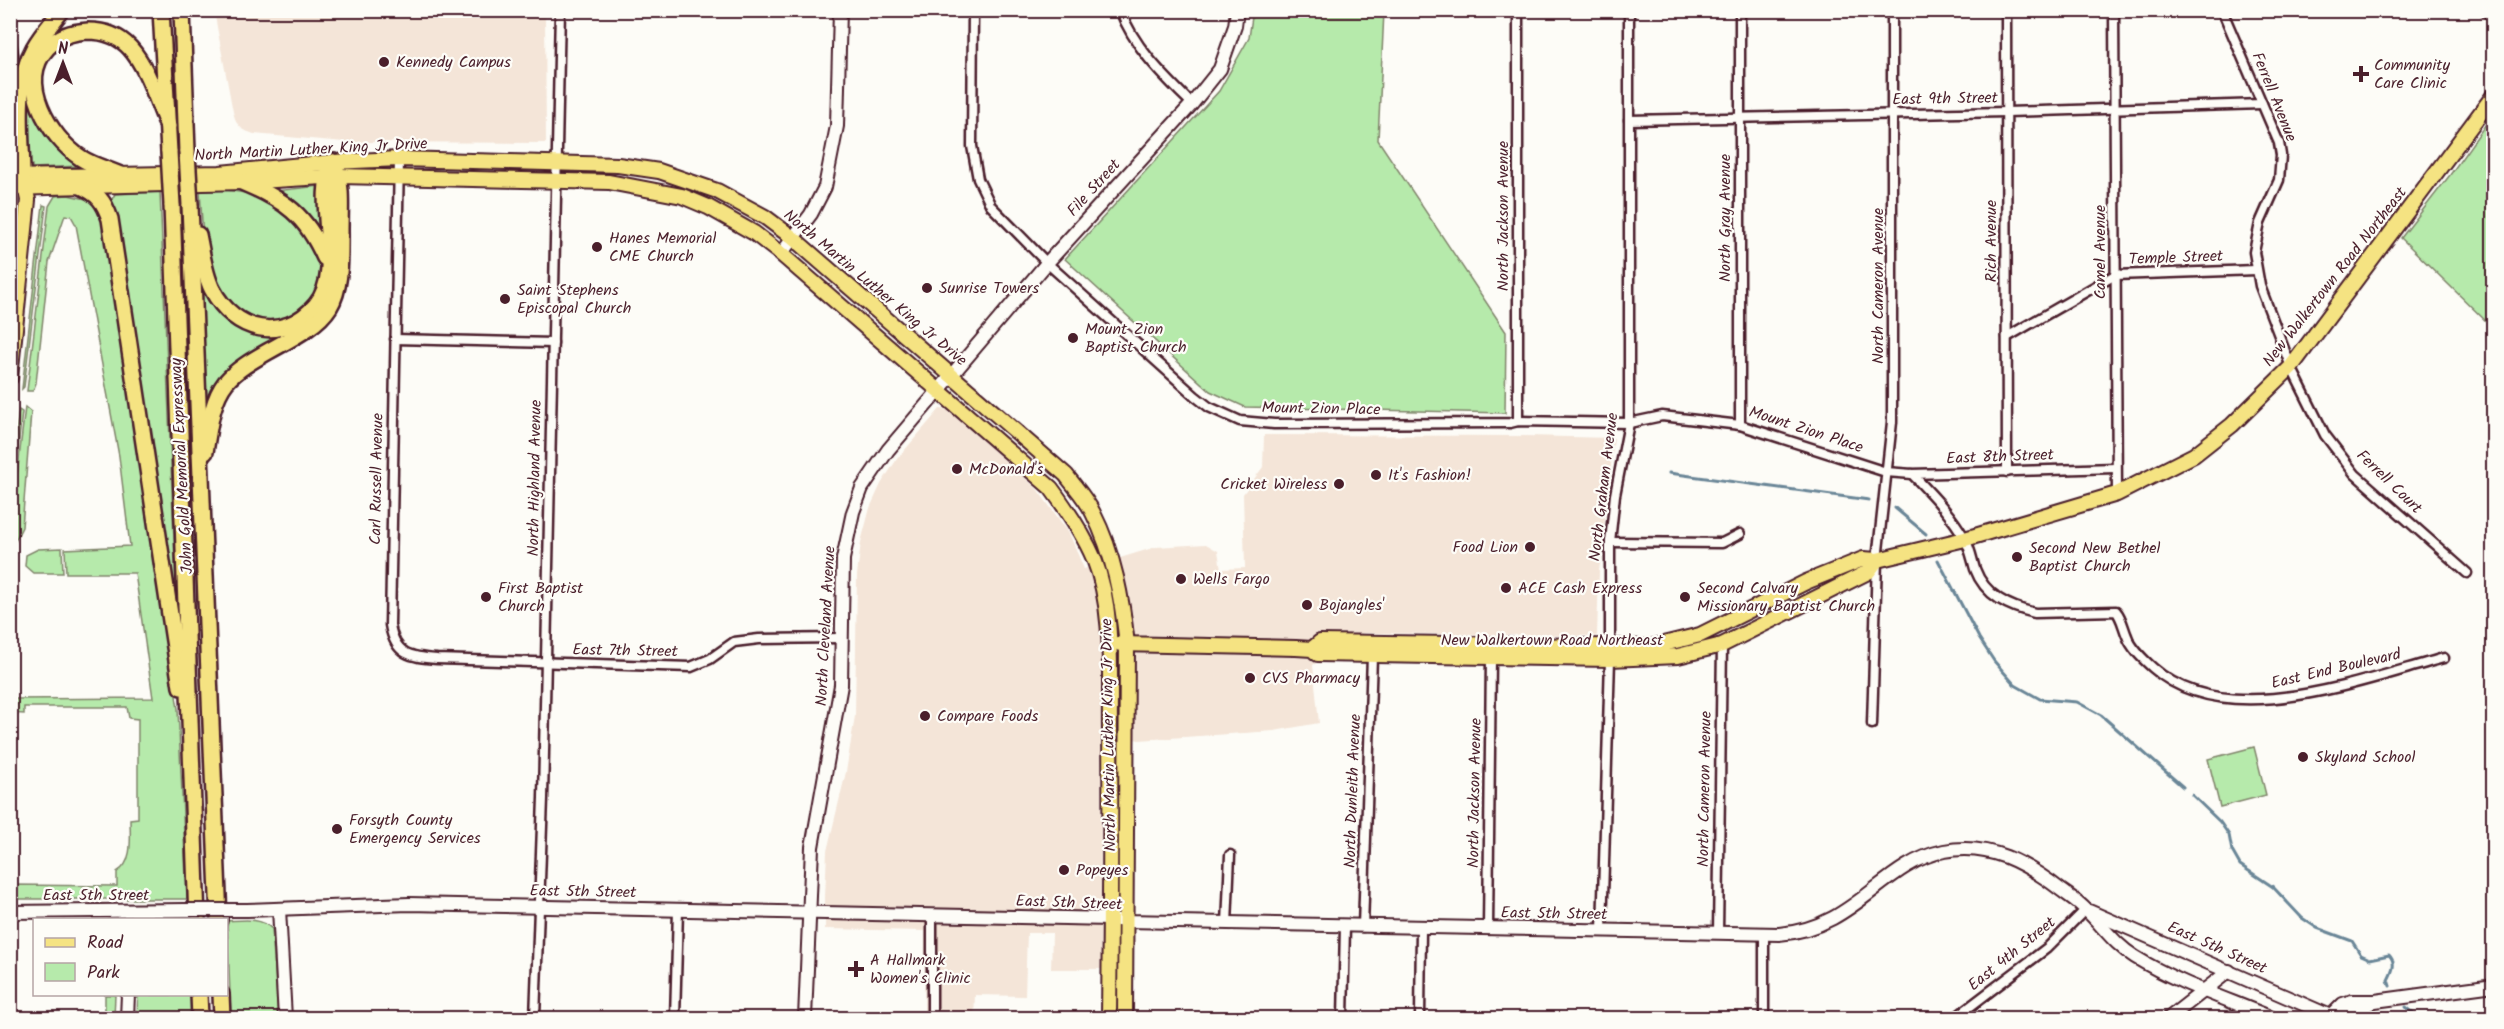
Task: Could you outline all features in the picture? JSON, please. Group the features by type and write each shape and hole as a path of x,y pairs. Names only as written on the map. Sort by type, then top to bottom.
{"highway":[{"path":"20,181 24,76 34,48 62,10"},
{"name":"John Gold Memorial Expressway","path":"161,10 172,205 197,918"},
{"name":"John Gold Memorial Expressway","path":"183,10 197,425 202,470 219,918"},
{"path":"123,176 83,160 65,146 49,124 34,87 34,74 45,51 60,37 76,32 94,31 114,36 131,49 138,59 168,126"},
{"path":"190,205 211,287 231,314 251,326 273,328 287,326 303,317 322,294 328,265 333,172"},
{"path":"202,470 216,402 226,382 252,360 315,324 329,309 338,286 339,274 333,172"},
{"path":"242,182 287,204 300,216 318,242 328,265"},
{"path":"81,186 96,193 105,202 110,219 168,608 190,735"},
{"path":"200,996 200,1018"},
{"path":"222,996 222,1018"}],"main road":[{"path":"781,254 811,214 825,187 838,111 840,10"},
{"name":"File Street","path":"951,375 1047,263 1192,104 1220,69 1235,26 1237,10"},
{"name":"New Walkertown Road Northeast","path":"1109,643 1312,649 1318,654 1491,658 1610,653 1651,647 1700,635 1863,559 1877,560 1965,539 2117,494 2194,455 2232,426 2291,367 2493,95"},
{"name":"North Martin Luther King Jr Drive","path":"20,181 81,186 242,182 333,172 399,159 618,165 659,171 717,191 765,217 793,238 1066,475 1093,512 1110,554 1123,604 1127,644 1125,1018"},
{"name":"North Martin Luther King Jr Drive","path":"10,188 20,181 220,173 333,172 609,182 682,196 708,207 754,233 1051,488 1076,522 1094,560 1106,608 1109,643 1109,1018"},
{"path":"10,378 28,200 20,181"},
{"name":"North Cleveland Avenue","path":"805,1018 808,913 816,818 839,705 843,559 853,512 862,488 886,453 951,375"},
{"name":"New Walkertown Road Northeast","path":"1312,649 1320,642 1678,656 1722,645 1868,572 1877,560"},
{"path":"1722,645 1731,631 1780,606 1780,596"},
{"name":"East 5th Street","path":"10,912 132,915 175,911 370,904 1764,934 1801,932 1823,925 1851,909 1915,862 1955,849 1982,850 2013,860 2046,879 2085,909 2110,939 2132,956 2272,1018"},
{"path":"279,909 285,1018"},
{"name":"East 5th Street","path":"2085,909 2333,1017"},
{"path":"2169,1018 2229,971"},
{"path":"2333,1017 2348,1001 2375,1001 2491,986"},
{"path":"127,1018 128,996"},
{"path":"2344,1018 2353,1011 2375,1001"}],"street":[{"name":"North Highland Avenue","path":"535,1018 540,907 560,10"},
{"name":"Mount Zion Place","path":"973,10 972,146 978,179 991,206 1047,263 1209,406 1240,421 1297,424 1510,423 1518,421 1629,423 1662,416 1740,425 1886,472"},
{"path":"1120,10 1133,38 1143,52 1192,104"},
{"name":"North Jackson Avenue","path":"1518,10 1518,421"},
{"name":"North Graham Avenue","path":"1602,931 1610,653 1610,542 1615,495 1629,423 1629,10"},
{"name":"North Gray Avenue","path":"1740,10 1740,425"},
{"name":"North Cameron Avenue","path":"1872,724 1877,560 1892,422 1892,10"},
{"name":"Rich Avenue","path":"2006,10 2007,472"},
{"name":"Camel Avenue","path":"2114,10 2115,468 2117,494"},
{"name":"Ferrell Avenue","path":"2222,10 2279,143 2281,168 2273,197 2255,239 2256,270 2291,367"},
{"path":"2484,10 2493,17"},
{"path":"10,34 13,55"},
{"name":"East 9th Street","path":"1629,120 2262,104"},
{"name":"Carl Russell Avenue","path":"399,159 390,625 395,644 403,652 417,657 546,664"},
{"name":"Temple Street","path":"2007,337 2115,275 2256,270"},
{"path":"395,339 553,343"},
{"name":"Ferrell Court","path":"2291,367 2325,435 2355,474 2467,573"},
{"name":"East 8th Street","path":"1886,472 1912,474 2115,468"},
{"name":"East End Boulevard","path":"1912,474 1939,502 1965,539 1981,583 1992,595 2023,610 2035,613 2116,611 2132,645 2155,670 2180,684 2217,696 2259,700 2292,698 2444,658"},
{"path":"1610,542 1722,543 1740,534"},
{"name":"East 7th Street","path":"546,664 691,667 710,659 734,642 759,639 841,638"},
{"name":"North Cameron Avenue","path":"1718,933 1722,645"},
{"name":"North Dunleith Avenue","path":"1363,927 1372,656"},
{"name":"North Jackson Avenue","path":"1488,929 1491,658"},
{"path":"1227,924 1230,855"},
{"name":"East 4th Street","path":"1955,1018 2047,948 2085,909"},
{"path":"675,1018 678,910"},
{"path":"932,916 932,1018"},
{"path":"1343,1018 1345,926"},
{"path":"1420,1018 1421,928"},
{"path":"1764,934 1764,1018"}],"shaded area":[{"name":"Kennedy Campus","path":"214,11 545,11 546,143 344,142 254,134 243,130 236,122 233,112"},
{"path":"940,409 949,410 1037,489 1069,533 1084,569 1156,547 1206,544 1218,551 1221,569 1245,568 1243,494 1263,467 1264,435 1614,438 1599,572 1597,636 1363,633 1313,665 1319,723 1274,731 1139,740 1101,731 1101,969 1051,969 1052,933 1027,933 1025,996 975,995 974,1018 924,1018 925,931 825,929 825,897 827,851 846,772 855,716 857,575 861,542 870,508 881,484 897,459"}],"green space":[{"path":"1253,10 1384,11 1378,140 1506,332 1505,413 1245,407 1210,391 1065,259 1219,91 1249,38"},
{"path":"29,98 82,166 32,168 30,165"},
{"path":"2493,114 2493,328 2401,238 2450,175"},
{"path":"320,186 324,240 274,191"},
{"path":"226,190 252,194 288,211 321,259 322,279 318,294 289,320 265,323 238,312 218,288 203,237 200,191"},
{"path":"160,192 177,614 112,199 115,194"},
{"path":"68,195 91,202 93,200 105,222 178,709 187,899 11,899 11,885 117,886 117,872 129,855 130,819 138,818 138,719 129,718 127,707 24,707 24,714 11,713 11,699 153,698 135,573 66,573 65,549 130,546 119,456 76,225 71,216 65,215 49,262 36,383 33,391 27,391 49,206 55,196"},
{"path":"43,205 46,206 22,389"},
{"path":"201,273 212,299 283,333 284,337 241,361 207,416"},
{"path":"25,407 31,412 22,527 11,549 11,528"},
{"path":"19,410 22,412 11,509 11,471"},
{"path":"62,548 63,573 33,573 25,566 26,555 38,549"},
{"path":"2254,747 2266,795 2220,807 2208,759"},
{"path":"228,921 257,921 272,929 278,1018 231,1018"},
{"path":"105,996 115,996 114,1018 105,1018"},
{"path":"138,996 191,996 192,1018 137,1018"}],"waterway":[{"path":"1669,473 1869,500"},
{"path":"1895,508 1926,534"},
{"path":"1938,560 1979,638 1994,661 2015,685 2040,699 2077,702 2101,715 2183,787"},
{"path":"2192,795 2220,822 2229,835 2232,851 2240,865 2273,887 2302,918 2317,928 2352,941 2361,955 2370,959 2389,955 2393,964 2388,980 2390,986"},
{"path":"2406,1007 2420,1018"}],"place":[{"name":"Kennedy Campus","path":"384,62"},
{"name":"Community Care Clinic","path":"2361,74"},
{"name":"Hanes Memorial CME Church","path":"597,247"},
{"name":"Sunrise Towers","path":"927,288"},
{"name":"Saint Stephens Episcopal Church","path":"505,299"},
{"name":"Mount Zion Baptist Church","path":"1073,338"},
{"name":"McDonald's","path":"957,469"},
{"name":"It's Fashion!","path":"1376,475"},
{"name":"Cricket Wireless","path":"1339,484"},
{"name":"Food Lion","path":"1530,547"},
{"name":"Second New Bethel Baptist Church","path":"2017,557"},
{"name":"Wells Fargo","path":"1181,579"},
{"name":"ACE Cash Express","path":"1506,588"},
{"name":"First Baptist Church","path":"486,597"},
{"name":"Second Calvary Missionary Baptist Church","path":"1685,597"},
{"name":"Bojangles'","path":"1307,605"},
{"name":"CVS Pharmacy","path":"1250,678"},
{"name":"Compare Foods","path":"925,716"},
{"name":"Skyland School","path":"2303,757"},
{"name":"Forsyth County Emergency Services","path":"337,829"},
{"name":"Popeyes","path":"1064,870"},
{"name":"A Hallmark Women's Clinic","path":"856,969"}]}
